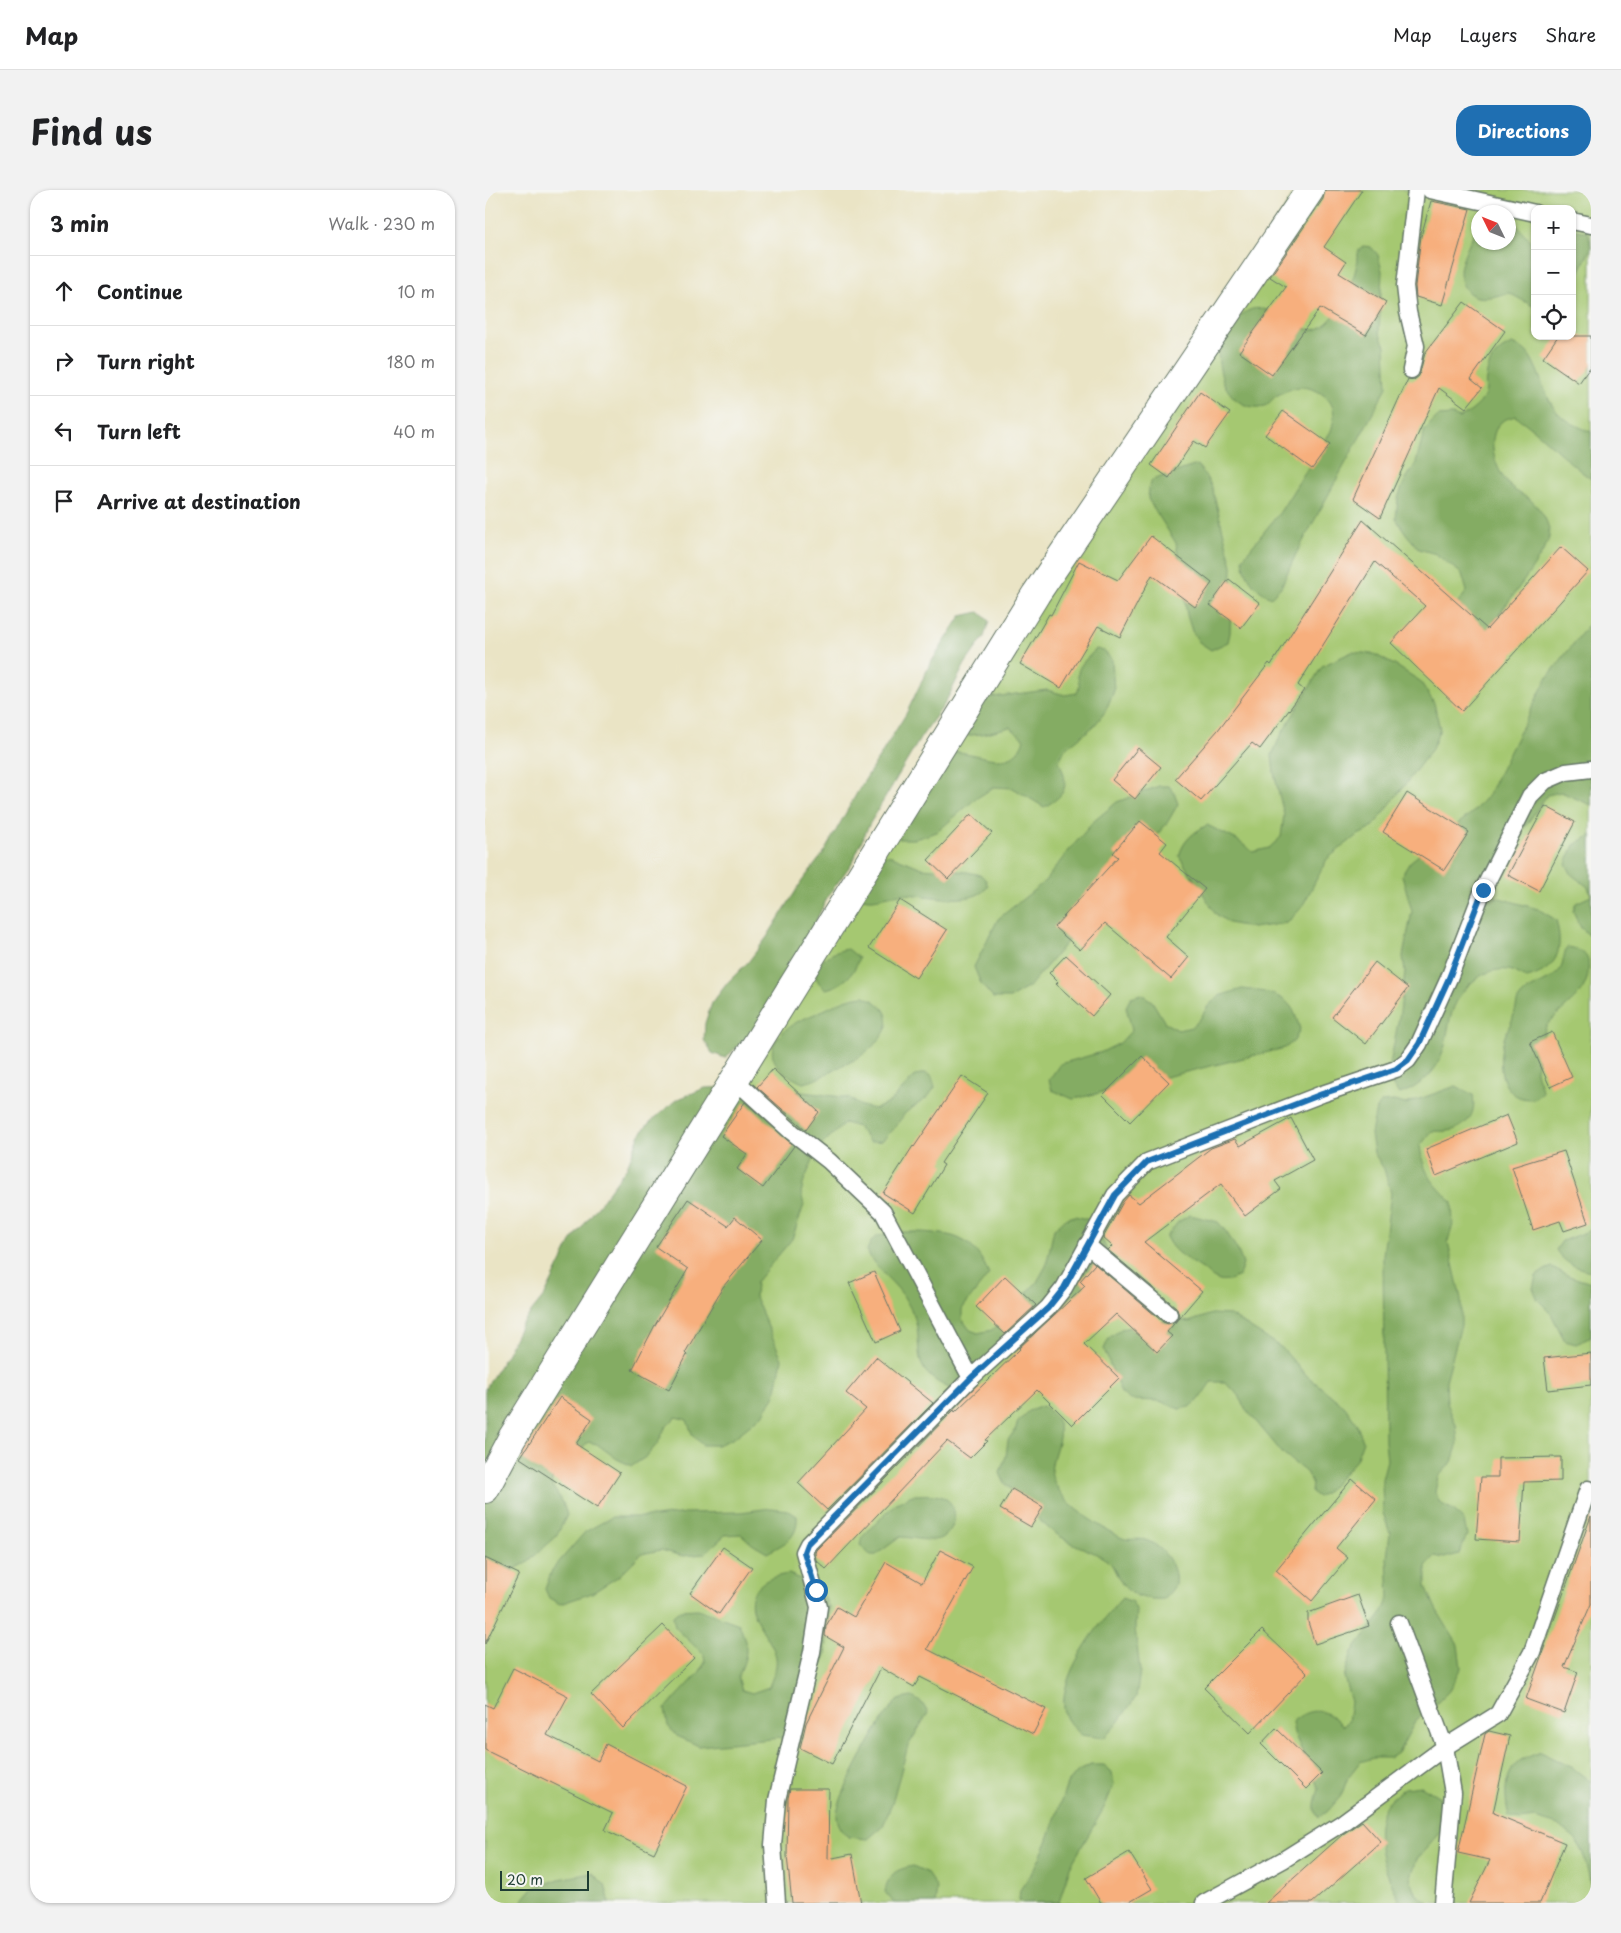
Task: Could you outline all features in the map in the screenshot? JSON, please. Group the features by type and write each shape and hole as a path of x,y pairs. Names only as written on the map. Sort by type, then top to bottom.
{"main road":[{"path":"485,1489 512,1438 1036,594 1310,190"}],"lane":[{"path":"1411,370 1416,346 1408,312 1405,286 1416,190"},
{"path":"1429,190 1531,212"},
{"path":"1576,222 1591,225"},
{"path":"777,1903 773,1845 777,1800 812,1652 819,1607 804,1552 807,1544 971,1378 1048,1308 1064,1288 1115,1195 1147,1162 1322,1094 1396,1069 1408,1060 1419,1044 1449,978 1483,890 1530,796 1545,781 1565,772 1591,769"},
{"path":"734,1079 792,1132 829,1161 883,1212 971,1378"},
{"path":"1087,1245 1169,1314"},
{"path":"1204,1903 1283,1860 1342,1823 1445,1747 1488,1722 1498,1714 1532,1652 1588,1489"},
{"path":"1399,1623 1445,1747 1453,1793 1443,1903"}],"green space":[{"path":"1296,190 1591,190 1591,1903 485,1903 485,1489"},
{"path":"1516,224 1531,240 1531,305 1509,293 1487,297 1478,297 1470,294 1462,283 1460,274 1471,240 1471,250 1516,250"},
{"path":"1576,230 1588,232 1591,248 1576,279"},
{"path":"1363,246 1371,247 1378,255 1382,271 1379,332 1385,346 1387,387 1295,556 1281,587 1271,597 1251,582 1243,558 1280,512 1331,431 1334,418 1333,409 1328,399 1318,391 1306,387 1294,388 1282,393 1265,406 1251,407 1239,402 1230,393 1223,381 1220,371 1219,345 1229,328 1251,309 1267,310 1310,330 1320,328 1335,315 1341,305 1351,285 1356,268 1357,253"},
{"path":"1512,344 1523,349 1533,361 1548,398 1558,413 1569,422 1591,432 1591,479 1515,416 1502,421 1496,429 1493,437 1494,456 1501,474 1512,488 1528,498 1540,510 1548,526 1549,537 1546,546 1527,576 1469,654 1455,607 1467,591 1462,574 1436,554 1419,549 1407,535 1396,519 1398,498 1404,482 1416,463 1425,429 1438,416 1452,415 1460,418 1476,407 1485,394 1487,372 1491,361 1497,353"},
{"path":"1197,465 1212,487 1232,566 1230,633 1228,642 1211,650 1199,642 1192,631 1187,615 1176,543 1148,499 1152,480"},
{"path":"979,612 989,621 984,637 965,664 944,705 921,737 869,825 852,863 828,896 790,974 749,1036 725,1058 712,1053 704,1040 705,1023 712,1003 728,982 749,961 767,937 802,881 823,854 858,791 906,714 930,664 961,616"},
{"path":"1591,621 1591,805 1561,792 1547,795 1492,875 1492,888 1496,897 1538,909 1556,920 1559,949 1556,957 1546,970 1527,978 1509,970 1499,970 1480,976 1472,982 1465,989 1454,1007 1445,1047 1438,1064 1424,1080 1400,1094 1394,1088 1388,1075 1400,1012 1405,972 1403,956 1412,911 1402,875 1410,862 1473,812 1488,795 1547,678"},
{"path":"1096,649 1104,651 1112,660 1114,691 1105,712 1094,726 1065,749 1059,761 1065,783 1062,793 1058,798 1044,807 1013,788 994,787 974,800 937,832 915,839 899,839 927,753 959,752 988,758 1006,758 1020,749 1024,739 1010,727 982,734 941,738 936,734 940,722 949,714 985,698 1047,690 1065,695 1077,693 1079,670"},
{"path":"1352,652 1374,654 1420,681 1434,703 1440,729 1432,749 1372,828 1356,836 1327,859 1302,907 1287,923 1253,928 1229,923 1216,914 1179,856 1181,850 1190,837 1207,825 1237,840 1253,852 1269,848 1281,837 1284,815 1274,773 1272,755 1280,737 1322,666"},
{"path":"1159,786 1169,786 1178,804 1167,823 1029,987 1010,998 993,998 981,984 974,967 998,919 1044,882 1094,821 1117,802"},
{"path":"1591,835 1591,896 1588,887 1572,875 1566,864 1574,845"},
{"path":"871,854 892,856 922,868 981,875 988,886 981,893 972,897 948,898 903,894 872,899 865,898 858,895"},
{"path":"1591,896 1591,937 1581,928 1573,911 1576,903"},
{"path":"1567,947 1579,950 1587,957 1587,980 1579,994 1546,1028 1536,1071 1542,1093 1534,1099 1521,1098 1512,1093 1503,1080 1501,1055 1505,1036 1518,1000 1525,992 1559,971"},
{"path":"848,949 859,958 857,964 843,982 826,989 816,976 820,963 833,954"},
{"path":"1242,989 1277,996 1289,1004 1300,1029 1294,1041 1285,1048 1073,1099 1052,1090 1049,1080 1060,1064 1102,1052 1120,1043 1132,1030 1126,1007 1131,997 1141,994 1152,1001 1165,1023 1178,1030 1192,1027 1200,1019 1208,1006 1219,996"},
{"path":"864,996 877,1003 885,1011 887,1019 886,1028 875,1045 853,1060 812,1081 803,1083 778,1066 772,1052 774,1044 789,1027 840,1002"},
{"path":"926,1073 932,1077 935,1087 928,1097 905,1113 895,1128 882,1141 870,1142 858,1127 845,1123 818,1148 804,1181 801,1193 804,1205 792,1239 756,1282 755,1297 782,1359 775,1395 763,1415 734,1438 718,1445 702,1445 692,1434 687,1420 676,1417 665,1428 658,1443 647,1456 632,1466 617,1459 597,1444 588,1442 553,1477 551,1484 563,1503 567,1515 556,1537 526,1563 485,1585 485,1389 505,1357 521,1325 545,1295 571,1242 627,1167 639,1136 649,1123 676,1100 705,1088 749,1086 819,1094 849,1098 861,1106 875,1109 889,1103 916,1075"},
{"path":"1456,1086 1473,1095 1474,1107 1468,1121 1453,1130 1432,1131 1420,1146 1424,1165 1430,1178 1452,1203 1453,1224 1448,1242 1461,1299 1461,1325 1446,1381 1447,1403 1456,1425 1458,1443 1452,1462 1438,1477 1435,1492 1440,1503 1455,1511 1464,1521 1467,1535 1459,1554 1444,1558 1435,1556 1426,1566 1426,1586 1436,1609 1458,1645 1461,1668 1449,1691 1431,1709 1416,1720 1398,1753 1390,1758 1373,1758 1360,1762 1348,1777 1341,1796 1327,1812 1318,1817 1315,1807 1319,1789 1294,1733 1292,1722 1305,1713 1318,1711 1331,1716 1343,1726 1348,1722 1351,1702 1344,1677 1352,1652 1383,1612 1389,1597 1387,1558 1390,1533 1383,1513 1382,1479 1387,1460 1385,1442 1383,1255 1391,1193 1384,1169 1374,1153 1371,1134 1376,1109 1382,1102 1394,1101 1405,1104"},
{"path":"1190,1215 1218,1222 1227,1233 1238,1251 1243,1264 1239,1276 1226,1281 1217,1280 1173,1248 1166,1237 1178,1222"},
{"path":"1075,1216 1093,1221 1107,1250 1082,1296 966,1387 955,1391 930,1376 922,1364 917,1328 912,1312 903,1295 874,1263 867,1250 873,1239 883,1234 905,1232 931,1233 953,1236 970,1245 981,1259 989,1274 962,1309 962,1319 970,1330 978,1333 992,1330 1037,1282 1046,1266 1054,1229 1065,1219"},
{"path":"1591,1230 1591,1271 1571,1264 1556,1250 1562,1241"},
{"path":"1552,1267 1569,1276 1591,1283 1591,1337 1576,1344 1565,1341 1550,1312 1538,1300 1533,1288 1536,1276"},
{"path":"1212,1314 1230,1315 1282,1348 1305,1374 1345,1407 1356,1423 1363,1441 1356,1460 1329,1490 1318,1497 1311,1492 1312,1483 1306,1472 1284,1455 1244,1407 1239,1395 1224,1382 1211,1382 1198,1401 1189,1407 1179,1409 1160,1401 1130,1400 1121,1393 1104,1349 1109,1338 1121,1329 1175,1319 1189,1322"},
{"path":"1043,1406 1054,1416 1058,1423 1059,1438 1053,1461 1052,1476 1065,1499 1083,1514 1115,1535 1125,1539 1145,1540 1163,1551 1171,1563 1175,1577 1175,1584 1172,1590 1164,1599 1149,1599 1130,1592 1125,1588 1109,1562 1059,1536 1034,1515 1004,1482 1000,1473 1006,1456 1008,1440 1018,1422 1029,1411"},
{"path":"912,1495 939,1496 946,1499 953,1508 954,1513 953,1525 950,1530 942,1538 938,1539 927,1540 900,1537 876,1555 870,1555 860,1545 862,1537 895,1504"},
{"path":"771,1508 787,1510 797,1516 797,1524 793,1535 789,1539 767,1553 752,1544 741,1534 725,1535 704,1554 683,1556 661,1550 641,1554 619,1576 592,1593 560,1604 549,1598 545,1589 552,1570 585,1532 612,1517 655,1517 686,1513 741,1512"},
{"path":"789,1574 815,1585 822,1592 829,1607 826,1655 800,1721 782,1738 699,1746 677,1736 668,1726 665,1709 699,1673 705,1662 704,1655 675,1627 673,1616 680,1610 698,1609 739,1624 746,1645 744,1662 738,1677 742,1690 752,1693 769,1687 775,1669 776,1657 769,1640 753,1613 751,1604 753,1595 765,1581"},
{"path":"1122,1598 1132,1602 1136,1609 1135,1628 1140,1671 1136,1697 1104,1738 1081,1735 1066,1717 1064,1702 1066,1686 1080,1653"},
{"path":"912,1697 922,1703 928,1713 908,1746 892,1803 883,1826 868,1839 848,1837 840,1827 837,1818 844,1791 890,1709 898,1700"},
{"path":"1540,1752 1573,1768 1591,1782 1591,1903 1589,1876 1583,1854 1576,1840 1558,1825 1535,1818 1520,1820 1509,1816 1506,1801 1508,1778 1515,1765 1521,1760"},
{"path":"1091,1765 1104,1765 1112,1772 1114,1784 1105,1806 1070,1867 1059,1902 1022,1903 1019,1900 1020,1890 1036,1866 1047,1842 1067,1784 1078,1771"},
{"path":"1421,1786 1440,1797 1445,1818 1441,1832 1417,1859 1410,1879 1417,1895 1429,1903 1396,1903 1399,1898 1387,1874 1379,1845 1381,1817 1386,1805 1403,1789"},
{"path":"913,1866 926,1872 937,1888 935,1903 894,1903 885,1892 889,1880 894,1873"},
{"path":"593,1873 605,1885 610,1903 520,1903 532,1889 559,1879"}],"building":[{"path":"1325,190 1362,190 1324,247 1346,262 1339,273 1386,302 1366,335 1320,308 1272,375 1239,352 1286,287 1270,277 1323,199"},
{"path":"1431,201 1470,209 1442,305 1416,297 1415,286 1421,236"},
{"path":"1464,302 1505,331 1471,379 1482,388 1466,408 1439,388 1380,518 1353,499 1408,379 1414,380 1419,376 1425,353"},
{"path":"1576,336 1591,336 1591,366 1579,383 1543,358 1555,340 1576,340"},
{"path":"1200,392 1230,413 1205,448 1194,441 1169,478 1151,465"},
{"path":"1283,411 1330,444 1312,469 1265,435"},
{"path":"1363,520 1487,629 1561,547 1588,571 1462,711 1391,643 1425,606 1375,562 1298,685 1304,690 1260,749 1252,743 1201,801 1175,779 1218,730 1269,663 1271,665"},
{"path":"1151,536 1212,583 1195,607 1152,575 1120,637 1098,626 1061,688 1020,664 1049,614 1051,615 1079,561 1118,580"},
{"path":"1229,579 1260,603 1241,628 1210,605"},
{"path":"1138,748 1161,767 1135,799 1112,780"},
{"path":"1407,793 1469,832 1444,870 1383,832"},
{"path":"1545,806 1575,822 1539,891 1508,875"},
{"path":"971,814 992,833 948,879 928,860"},
{"path":"1140,821 1167,843 1160,852 1205,889 1166,937 1189,957 1171,979 1105,923 1080,950 1054,927 1118,857 1113,853"},
{"path":"900,900 947,930 916,978 869,948"},
{"path":"1066,955 1110,995 1092,1016 1056,984 1058,982 1049,973"},
{"path":"1375,962 1408,988 1366,1044 1332,1017"},
{"path":"1552,1032 1572,1077 1550,1087 1530,1042"},
{"path":"1142,1056 1169,1082 1130,1122 1103,1095"},
{"path":"773,1069 819,1112 806,1130 757,1087"},
{"path":"962,1076 988,1093 941,1163 944,1165 915,1213 883,1193"},
{"path":"745,1102 794,1146 763,1188 737,1169 747,1154 721,1136"},
{"path":"1507,1115 1518,1142 1436,1176 1426,1149"},
{"path":"1291,1118 1313,1160 1275,1181 1281,1189 1245,1216 1221,1184 1144,1242 1202,1291 1167,1332 1172,1336 1157,1352 1116,1314 1084,1344 1119,1378 1072,1425 1037,1390 985,1440 987,1441 970,1458 947,1441 826,1569 816,1560 816,1550 954,1410 955,1412 1085,1286 1080,1281 1095,1264 1163,1322 1168,1324 1176,1321 1179,1315 1176,1307 1108,1250 1112,1246 1103,1238 1123,1202 1129,1195 1139,1203 1211,1148 1235,1139 1240,1146"},
{"path":"1564,1151 1588,1223 1564,1231 1560,1221 1533,1230 1512,1167"},
{"path":"688,1199 728,1226 735,1217 762,1240 723,1287 685,1353 687,1355 669,1390 632,1370 655,1325 688,1269 656,1247"},
{"path":"874,1272 900,1331 876,1342 849,1283"},
{"path":"1005,1276 1036,1305 1005,1334 976,1307"},
{"path":"1591,1353 1591,1385 1548,1390 1544,1358"},
{"path":"876,1357 933,1403 827,1510 798,1483 866,1409 846,1393"},
{"path":"560,1397 592,1419 576,1444 620,1473 597,1508 520,1458"},
{"path":"1561,1457 1561,1481 1524,1482 1520,1542 1476,1539 1481,1477 1498,1477 1498,1458"},
{"path":"1352,1479 1376,1499 1336,1548 1348,1558 1312,1601 1276,1570"},
{"path":"1012,1489 1043,1507 1031,1527 1000,1509"},
{"path":"1591,1516 1591,1604 1564,1667 1578,1672 1564,1713 1526,1699"},
{"path":"723,1547 752,1567 719,1614 690,1593"},
{"path":"940,1550 973,1567 927,1649 1046,1709 1033,1734 920,1677 914,1687 881,1668 832,1764 800,1748 806,1723 844,1647 825,1636 826,1626 837,1607 854,1617 886,1562 922,1583"},
{"path":"485,1558 519,1574 485,1644"},
{"path":"1358,1595 1369,1626 1315,1644 1308,1622 1308,1613"},
{"path":"663,1625 694,1658 623,1728 591,1694"},
{"path":"1262,1630 1307,1673 1250,1733 1204,1688"},
{"path":"513,1668 568,1696 547,1735 598,1761 606,1744 687,1786 654,1853 605,1830 613,1813 485,1750 485,1704 493,1708"},
{"path":"1276,1728 1322,1773 1306,1789 1261,1744"},
{"path":"1489,1731 1510,1736 1493,1813 1565,1843 1540,1903 1469,1903 1490,1860 1458,1853 1485,1734"},
{"path":"790,1789 829,1789 828,1859 852,1854 861,1903 792,1903 787,1856 788,1798"},
{"path":"1362,1821 1381,1842 1312,1903 1266,1903 1343,1834"},
{"path":"1129,1852 1152,1889 1128,1903 1101,1903 1086,1878"}],"route":[{"path":"816,1590 804,1552 807,1544 971,1378 1048,1308 1064,1288 1115,1195 1147,1162 1322,1094 1396,1069 1408,1060 1419,1044 1449,978 1483,890"}]}
